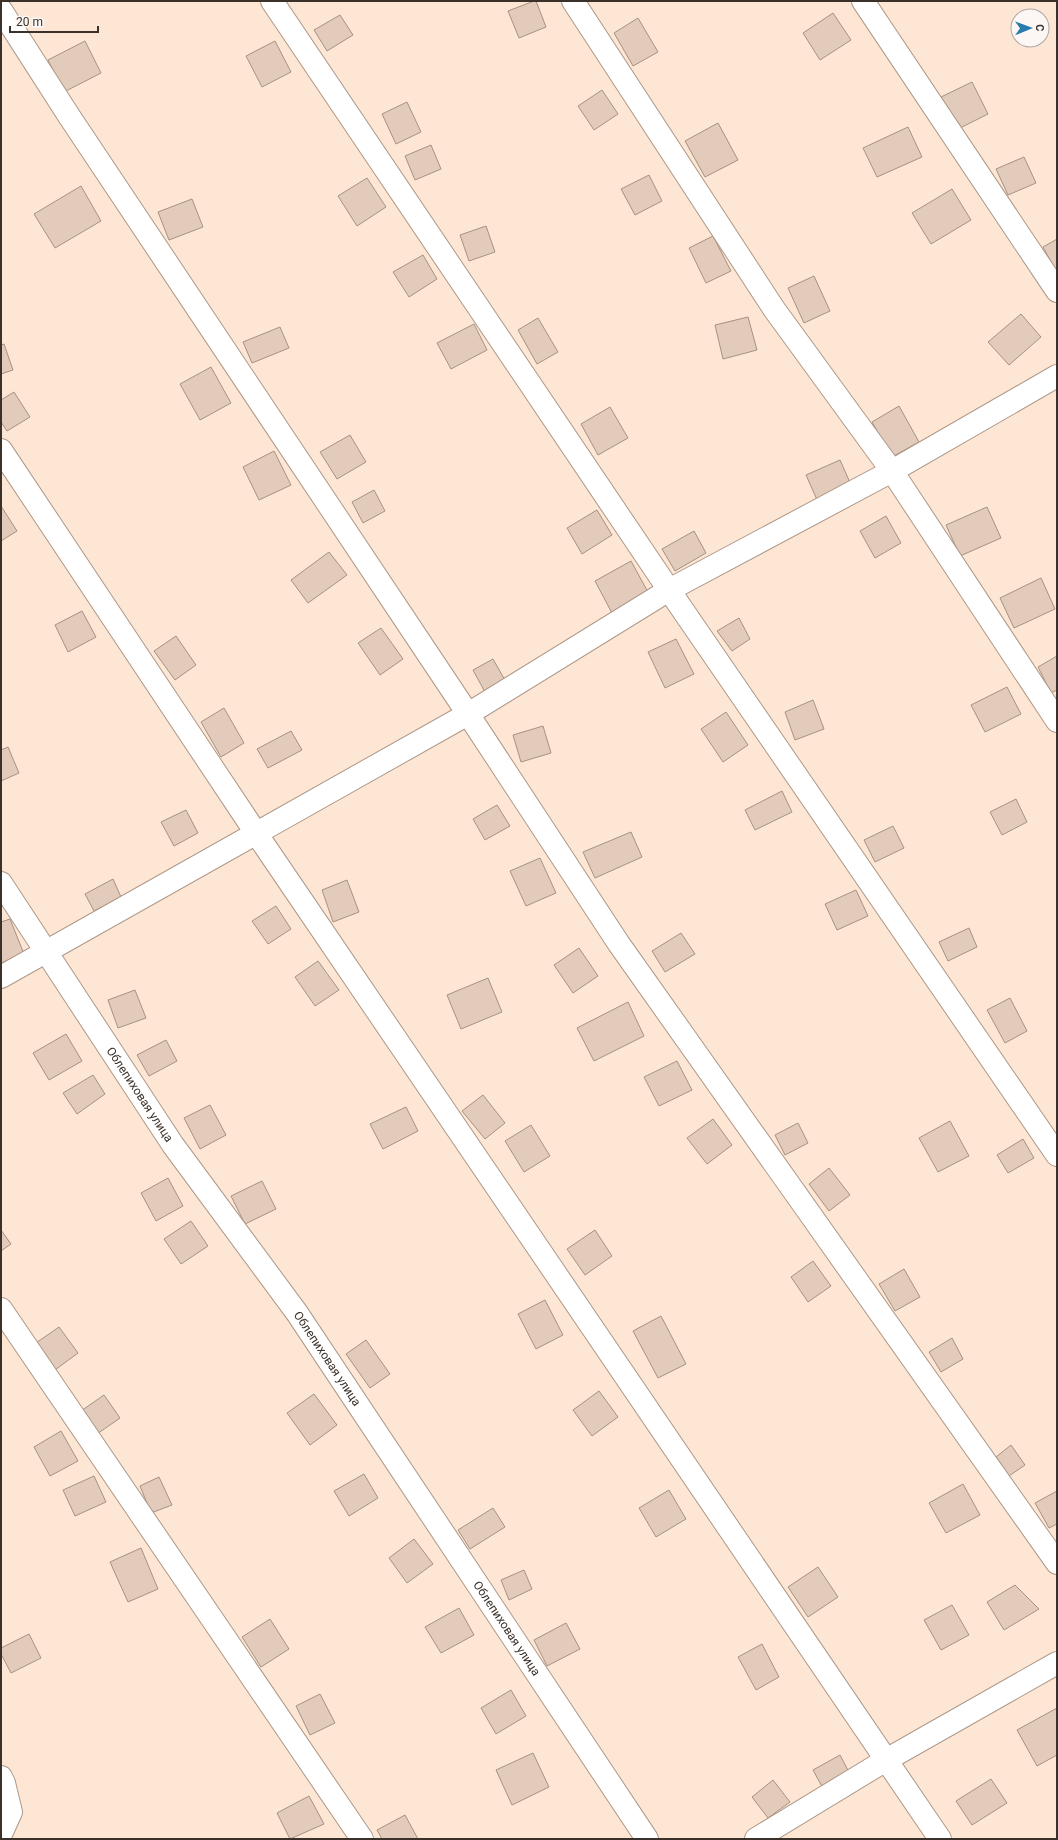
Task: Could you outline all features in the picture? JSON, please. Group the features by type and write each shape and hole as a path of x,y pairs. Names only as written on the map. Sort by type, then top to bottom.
{"street":[{"path":"272,1 669,590 1057,1155"},
{"path":"573,1 774,309 892,471 1057,722"},
{"path":"863,1 1057,291"},
{"path":"1,10 69,116 468,714 619,944 1057,1563"},
{"path":"1,977 468,714 669,590 892,471 1057,376"},
{"path":"1,450 256,833 940,1839"},
{"name":"Облепиховая улица","path":"1,883 173,1145 297,1313 647,1839"},
{"path":"1,1309 362,1839"},
{"path":"756,1839 886,1760 1057,1663"},
{"path":"1,1777 4,1783 11,1812 1,1834"}],"building":[{"path":"536,1 546,27 519,38 508,11"},
{"path":"833,13 851,40 820,60 803,33"},
{"path":"340,15 353,35 327,51 314,30"},
{"path":"638,18 658,52 633,66 614,33"},
{"path":"85,41 101,73 64,92 48,60"},
{"path":"275,41 291,72 262,87 246,56"},
{"path":"972,82 988,114 958,129 941,97"},
{"path":"602,90 618,114 594,130 578,106"},
{"path":"407,102 421,132 396,144 382,114"},
{"path":"718,123 738,160 705,177 685,141"},
{"path":"908,127 922,157 877,177 863,148"},
{"path":"431,145 441,169 415,180 405,156"},
{"path":"1024,157 1036,183 1008,195 996,169"},
{"path":"649,175 662,201 635,215 621,189"},
{"path":"367,178 386,207 357,226 338,196"},
{"path":"81,186 101,221 55,248 34,214"},
{"path":"952,189 971,220 931,244 912,213"},
{"path":"192,199 203,227 169,240 158,212"},
{"path":"486,226 495,252 469,261 460,235"},
{"path":"713,236 731,271 706,283 689,248"},
{"path":"1057,239 1057,273 1043,247"},
{"path":"423,255 437,279 409,297 393,272"},
{"path":"814,276 830,311 804,323 788,288"},
{"path":"1021,314 1041,337 1009,365 988,342"},
{"path":"748,317 757,350 723,359 715,325"},
{"path":"538,318 558,352 537,364 518,330"},
{"path":"474,324 487,350 451,369 437,343"},
{"path":"280,327 289,348 252,363 243,342"},
{"path":"4,344 13,370 1,374 1,345"},
{"path":"211,367 231,403 200,420 180,384"},
{"path":"14,392 30,417 7,431 1,422 1,400"},
{"path":"899,406 919,442 892,457 872,422"},
{"path":"610,407 628,438 598,455 581,424"},
{"path":"350,435 366,462 337,479 320,452"},
{"path":"274,451 291,485 259,500 243,467"},
{"path":"840,460 852,487 818,502 806,475"},
{"path":"374,490 385,511 363,523 352,502"},
{"path":"1,506 17,531 1,541"},
{"path":"987,507 1001,538 960,556 946,525"},
{"path":"597,510 612,535 582,554 567,528"},
{"path":"886,516 901,543 875,558 860,531"},
{"path":"694,531 706,553 675,571 662,549"},
{"path":"329,552 347,575 308,603 291,580"},
{"path":"631,561 649,594 613,615 595,581"},
{"path":"1041,578 1055,609 1014,628 1000,598"},
{"path":"82,611 96,637 68,652 55,625"},
{"path":"739,618 750,639 732,651 717,631"},
{"path":"381,628 403,659 380,675 358,643"},
{"path":"176,636 196,665 175,680 154,651"},
{"path":"676,639 694,674 665,688 648,652"},
{"path":"1057,656 1057,690 1051,693 1038,667"},
{"path":"493,659 506,682 486,694 473,670"},
{"path":"1007,687 1021,714 985,732 971,705"},
{"path":"813,700 824,729 795,740 785,712"},
{"path":"224,708 244,743 221,757 201,722"},
{"path":"726,712 748,745 723,762 701,729"},
{"path":"543,726 551,753 521,762 513,735"},
{"path":"291,731 302,750 268,768 257,749"},
{"path":"8,747 19,773 1,781 1,750"},
{"path":"782,791 792,812 755,830 745,810"},
{"path":"1016,799 1027,822 1002,835 990,812"},
{"path":"497,805 510,826 485,840 473,819"},
{"path":"186,810 198,833 174,846 161,822"},
{"path":"893,826 904,848 875,862 864,840"},
{"path":"631,832 642,857 595,878 583,852"},
{"path":"540,858 556,893 526,906 510,871"},
{"path":"113,879 121,897 94,911 85,894"},
{"path":"347,880 359,912 333,922 322,890"},
{"path":"856,890 868,916 837,930 825,904"},
{"path":"276,906 291,929 268,944 252,921"},
{"path":"10,919 24,954 1,963 1,922"},
{"path":"969,928 977,947 948,961 939,942"},
{"path":"681,933 695,954 665,972 652,951"},
{"path":"579,948 598,976 573,993 554,965"},
{"path":"318,961 339,990 315,1006 295,977"},
{"path":"488,978 502,1012 461,1029 447,995"},
{"path":"135,990 146,1018 118,1028 108,1000"},
{"path":"1010,998 1027,1031 1005,1043 987,1010"},
{"path":"628,1002 644,1036 594,1061 577,1028"},
{"path":"66,1034 82,1061 49,1080 33,1053"},
{"path":"166,1040 177,1061 149,1076 137,1055"},
{"path":"677,1061 692,1090 659,1106 644,1077"},
{"path":"93,1075 105,1094 77,1114 63,1093"},
{"path":"483,1095 505,1123 485,1139 462,1111"},
{"path":"210,1105 226,1135 200,1149 184,1118"},
{"path":"406,1107 418,1131 383,1149 370,1124"},
{"path":"713,1119 732,1145 707,1164 687,1138"},
{"path":"950,1121 969,1156 938,1172 919,1138"},
{"path":"798,1123 808,1143 785,1155 775,1135"},
{"path":"531,1125 550,1156 524,1172 505,1141"},
{"path":"1023,1139 1034,1158 1008,1173 997,1155"},
{"path":"829,1168 850,1195 829,1211 809,1184"},
{"path":"168,1178 183,1206 156,1221 141,1193"},
{"path":"262,1181 276,1209 245,1224 231,1196"},
{"path":"191,1221 208,1246 181,1264 164,1239"},
{"path":"1,1230 11,1244 1,1251"},
{"path":"595,1230 612,1256 585,1275 567,1249"},
{"path":"813,1261 831,1286 808,1302 791,1277"},
{"path":"904,1269 920,1297 895,1311 879,1284"},
{"path":"545,1300 563,1335 536,1349 518,1314"},
{"path":"661,1316 686,1364 658,1378 633,1331"},
{"path":"59,1327 78,1353 55,1370 36,1343"},
{"path":"952,1338 963,1359 941,1372 929,1352"},
{"path":"366,1340 390,1374 370,1388 346,1354"},
{"path":"599,1391 618,1417 592,1436 573,1410"},
{"path":"314,1394 337,1425 310,1445 287,1413"},
{"path":"104,1395 120,1418 97,1434 81,1411"},
{"path":"61,1431 78,1461 50,1476 34,1447"},
{"path":"1011,1445 1025,1465 1009,1476 996,1457"},
{"path":"364,1474 378,1498 349,1516 334,1491"},
{"path":"94,1476 106,1502 75,1516 63,1490"},
{"path":"159,1477 172,1505 151,1513 140,1486"},
{"path":"963,1484 980,1515 946,1533 929,1503"},
{"path":"669,1490 686,1519 656,1537 639,1508"},
{"path":"1057,1491 1057,1524 1049,1528 1035,1503"},
{"path":"493,1508 505,1527 470,1549 458,1530"},
{"path":"414,1539 433,1564 407,1583 389,1558"},
{"path":"141,1548 158,1589 128,1602 110,1562"},
{"path":"818,1567 838,1597 808,1617 788,1587"},
{"path":"524,1570 532,1589 509,1600 501,1580"},
{"path":"1015,1585 1039,1609 1004,1630 987,1602"},
{"path":"952,1605 969,1635 941,1650 924,1620"},
{"path":"459,1608 474,1635 441,1653 425,1627"},
{"path":"270,1619 289,1649 261,1667 242,1637"},
{"path":"566,1623 580,1649 547,1666 534,1640"},
{"path":"29,1634 41,1658 11,1673 1,1654 1,1648"},
{"path":"762,1644 779,1677 756,1690 738,1657"},
{"path":"511,1690 526,1716 496,1734 481,1708"},
{"path":"320,1694 335,1723 310,1735 296,1706"},
{"path":"1057,1708 1057,1755 1037,1766 1017,1730"},
{"path":"533,1753 549,1787 512,1805 496,1770"},
{"path":"840,1755 852,1778 825,1792 813,1770"},
{"path":"991,1779 1007,1803 972,1825 956,1801"},
{"path":"773,1780 790,1802 768,1818 752,1797"},
{"path":"309,1796 324,1824 290,1839 277,1813"},
{"path":"405,1815 418,1839 382,1839 377,1830"}]}
